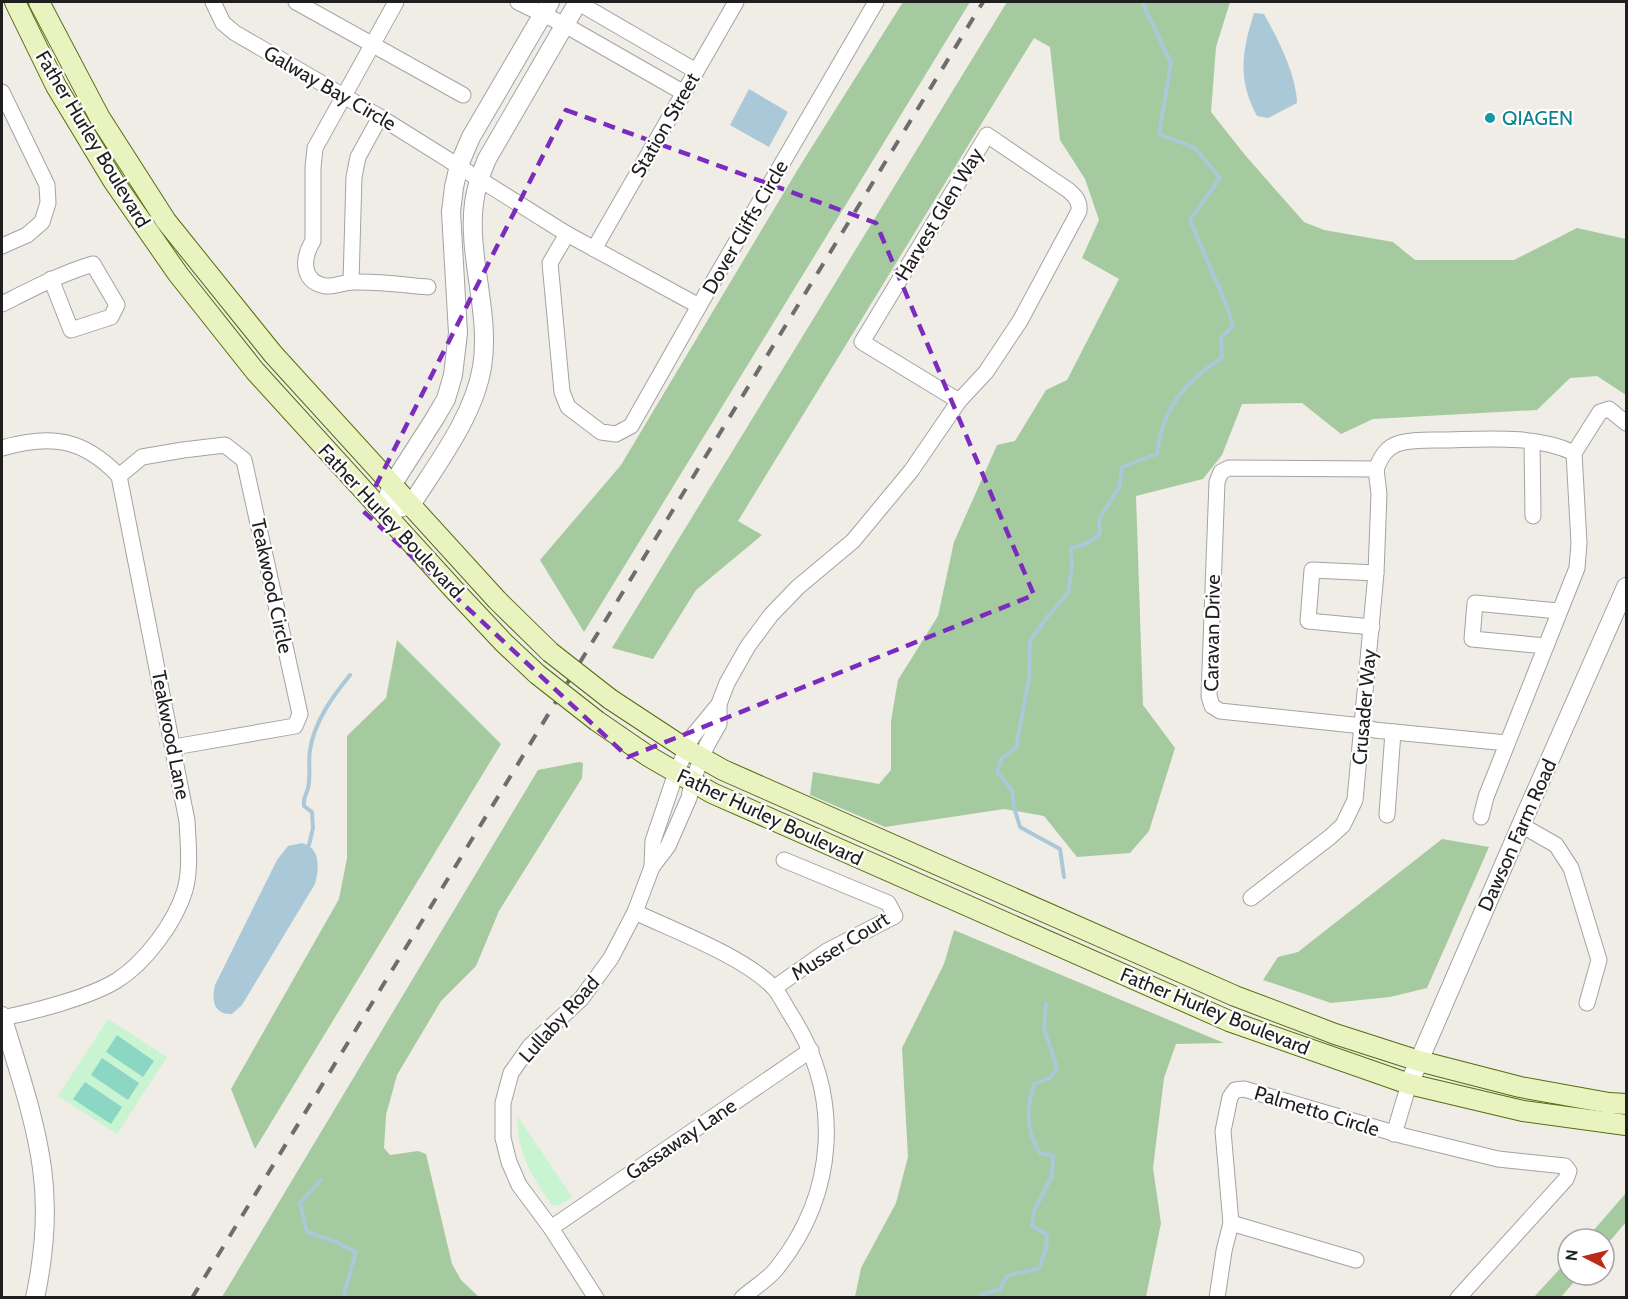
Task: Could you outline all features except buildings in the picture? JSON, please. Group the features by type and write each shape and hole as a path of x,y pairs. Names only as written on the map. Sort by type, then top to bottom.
{"main road":[{"name":"Father Hurley Boulevard","path":"15,2 68,105 114,182 178,274 255,371 504,643 537,674 597,721 684,778 774,822 1229,1021 1409,1084 1523,1112 1626,1125"},
{"name":"Father Hurley Boulevard","path":"39,2 100,118 166,221 273,354 497,600 550,652 610,699 694,754 1235,996 1335,1034 1419,1061 1520,1087 1626,1104"}],"street":[{"name":"Galway Bay Circle","path":"213,2 223,23 235,33 344,95 459,165"},
{"path":"296,2 463,95"},
{"path":"396,2 315,148 314,241 307,251 304,263 314,281 325,286 351,282 428,287"},
{"path":"518,2 546,8 565,25 684,93"},
{"path":"383,512 411,505 463,421 476,394 483,366 483,326 474,230 474,204 479,179 487,159 578,2 696,71"},
{"name":"Station Street","path":"594,249 736,2"},
{"name":"Dover Cliffs Circle","path":"459,165 567,234 699,306 876,2"},
{"path":"383,512 392,484 446,399 453,375 458,333 451,212 459,165 471,137 546,8"},
{"path":"2,92 47,185 48,203 42,222 27,235 2,246"},
{"path":"351,282 354,177 357,157 380,117"},
{"name":"Harvest Glen Way","path":"684,778 694,754 719,723 719,704 727,683 748,646 771,615 798,587 853,541 911,471 959,401 986,372 1020,321 1079,211 1080,206 1075,196 1068,190 987,135 862,342 959,401"},
{"path":"567,234 550,264 562,392 568,407 601,432 616,434 631,426 699,306"},
{"path":"2,304 51,279 93,264 117,305 111,317 72,330 51,279"},
{"path":"1481,817 1486,797 1577,568 1579,555 1574,453 1600,412 1609,409 1626,423"},
{"path":"1376,469 1381,455 1399,443 1420,440 1499,438 1563,448 1574,453"},
{"path":"2,448 24,441 45,439 62,441 91,453 107,464 118,476"},
{"path":"1532,442 1533,516"},
{"name":"Teakwood Circle","path":"118,476 142,457 183,450 225,445 244,460 300,714 295,726 174,747"},
{"name":"Caravan Drive","path":"1376,469 1229,468 1221,472 1217,482 1211,633 1209,696 1212,706 1220,711 1363,726 1374,730 1507,743"},
{"name":"Crusader Way","path":"1251,898 1343,825 1355,800 1376,573 1378,494 1376,469"},
{"name":"Teakwood Lane","path":"2,1017 21,1014 98,990 117,980 152,949 176,910 185,889 188,866 187,821 118,476"},
{"path":"1372,627 1308,621 1311,580 1312,570 1376,573"},
{"name":"Dawson Farm Road","path":"1409,1084 1626,587"},
{"path":"1546,646 1472,639 1475,603 1559,611"},
{"path":"1387,815 1393,732"},
{"name":"Lullaby Road","path":"596,1298 551,1228 519,1185 508,1162 503,1138 503,1102 511,1072 530,1046 581,999 611,958 635,912 652,867 654,841 684,778"},
{"name":"Lullaby Road","path":"652,867 668,846 689,798 684,778"},
{"path":"1521,825 1556,845 1571,868 1599,960 1587,1003"},
{"name":"Musser Court","path":"774,988 827,951 895,916 888,903 784,860"},
{"path":"635,912 739,961 774,988 811,1050 824,1092 827,1133 822,1178 811,1210 797,1238 775,1270 742,1298"},
{"path":"2,1017 31,1114 42,1168 44,1193 42,1266 35,1298"},
{"name":"Gassaway Lane","path":"551,1228 811,1050"},
{"name":"Palmetto Circle","path":"1394,1134 1409,1084"},
{"name":"Palmetto Circle","path":"1217,1298 1231,1223 1223,1131 1230,1097 1235,1090 1244,1089 1394,1134 1498,1159 1564,1166 1569,1171 1566,1179 1458,1298"},
{"path":"1231,1223 1356,1260"}],"highlighted area":[{"path":"566,110 876,223 1034,595 628,757 363,511"}],"green space":[{"path":"903,2 970,2 584,632 540,560 621,465 798,169"},
{"path":"1007,2 1230,2 1216,47 1211,112 1304,222 1324,230 1393,242 1415,260 1514,260 1577,228 1626,239 1626,395 1597,376 1570,378 1537,410 1373,419 1341,434 1302,403 1242,404 1222,455 1203,479 1136,496 1143,705 1175,748 1149,831 1130,853 1077,857 1044,816 1004,809 885,827 810,795 813,772 879,784 891,770 891,721 898,680 938,616 954,542 997,445 1015,441 1046,390 1067,380 1119,279 1082,258 1099,220 1085,179 1060,140 1050,47 1034,38 738,521 762,535 696,590 653,659 612,648"},
{"path":"397,640 501,744 255,1149 231,1089 339,899 347,858 347,736 386,698"},
{"path":"583,763 582,778 499,911 476,966 441,1001 397,1075 386,1115 384,1148 390,1155 418,1151 426,1154 452,1264 461,1280 479,1297 222,1297 538,770"},
{"path":"1442,839 1489,847 1427,988 1390,997 1331,1003 1263,980 1278,957 1298,952"},
{"path":"954,930 1224,1043 1176,1044 1164,1078 1153,1168 1161,1223 1146,1297 855,1297 861,1268 896,1203 908,1157 902,1048 944,964"},
{"path":"108,1019 167,1057 117,1134 58,1096"},
{"path":"117,1035 154,1061 143,1077 106,1052"},
{"path":"102,1058 139,1083 128,1100 91,1075"},
{"path":"85,1082 122,1107 111,1124 73,1099"},
{"path":"517,1115 572,1197 558,1205 552,1205 527,1163 520,1141"},
{"path":"1626,1193 1626,1222 1616,1234 1616,1227 1596,1227"},
{"path":"1556,1273 1556,1287 1570,1287 1561,1297 1534,1297"}],"water":[{"path":"1254,13 1264,14 1285,57 1296,92 1297,103 1268,118 1257,116 1246,90 1244,77 1244,53"},
{"path":"749,89 788,112 769,147 730,125"},
{"path":"302,843 313,849 316,854 318,865 315,884 242,1005 232,1014 221,1012 215,1006 213,996 215,985 277,860 288,846"}],"waterway":[{"path":"1064,877 1060,849 1020,827 1012,790 997,772 1001,759 1016,748 1029,678 1030,641 1068,593 1072,566 1071,548 1086,544 1100,534 1099,519 1119,488 1122,467 1157,454 1164,423 1170,410 1186,387 1222,358 1221,338 1233,326 1190,220 1220,178 1195,148 1159,134 1171,63 1142,2"},
{"path":"309,845 313,828 312,812 304,806 304,798 309,783 309,755 312,740 325,710 350,675"},
{"path":"979,1298 981,1295 1000,1289 1007,1276 1039,1268 1045,1252 1048,1235 1032,1226 1034,1211 1052,1176 1053,1156 1040,1153 1035,1145 1030,1128 1029,1111 1034,1084 1050,1078 1057,1068 1044,1028 1046,1004"},
{"path":"321,1180 300,1203 307,1232 356,1252 344,1294 346,1298"}],"railway":[{"path":"192,1298 983,2"}],"place":[{"name":"QIAGEN","path":"1490,118"}]}
